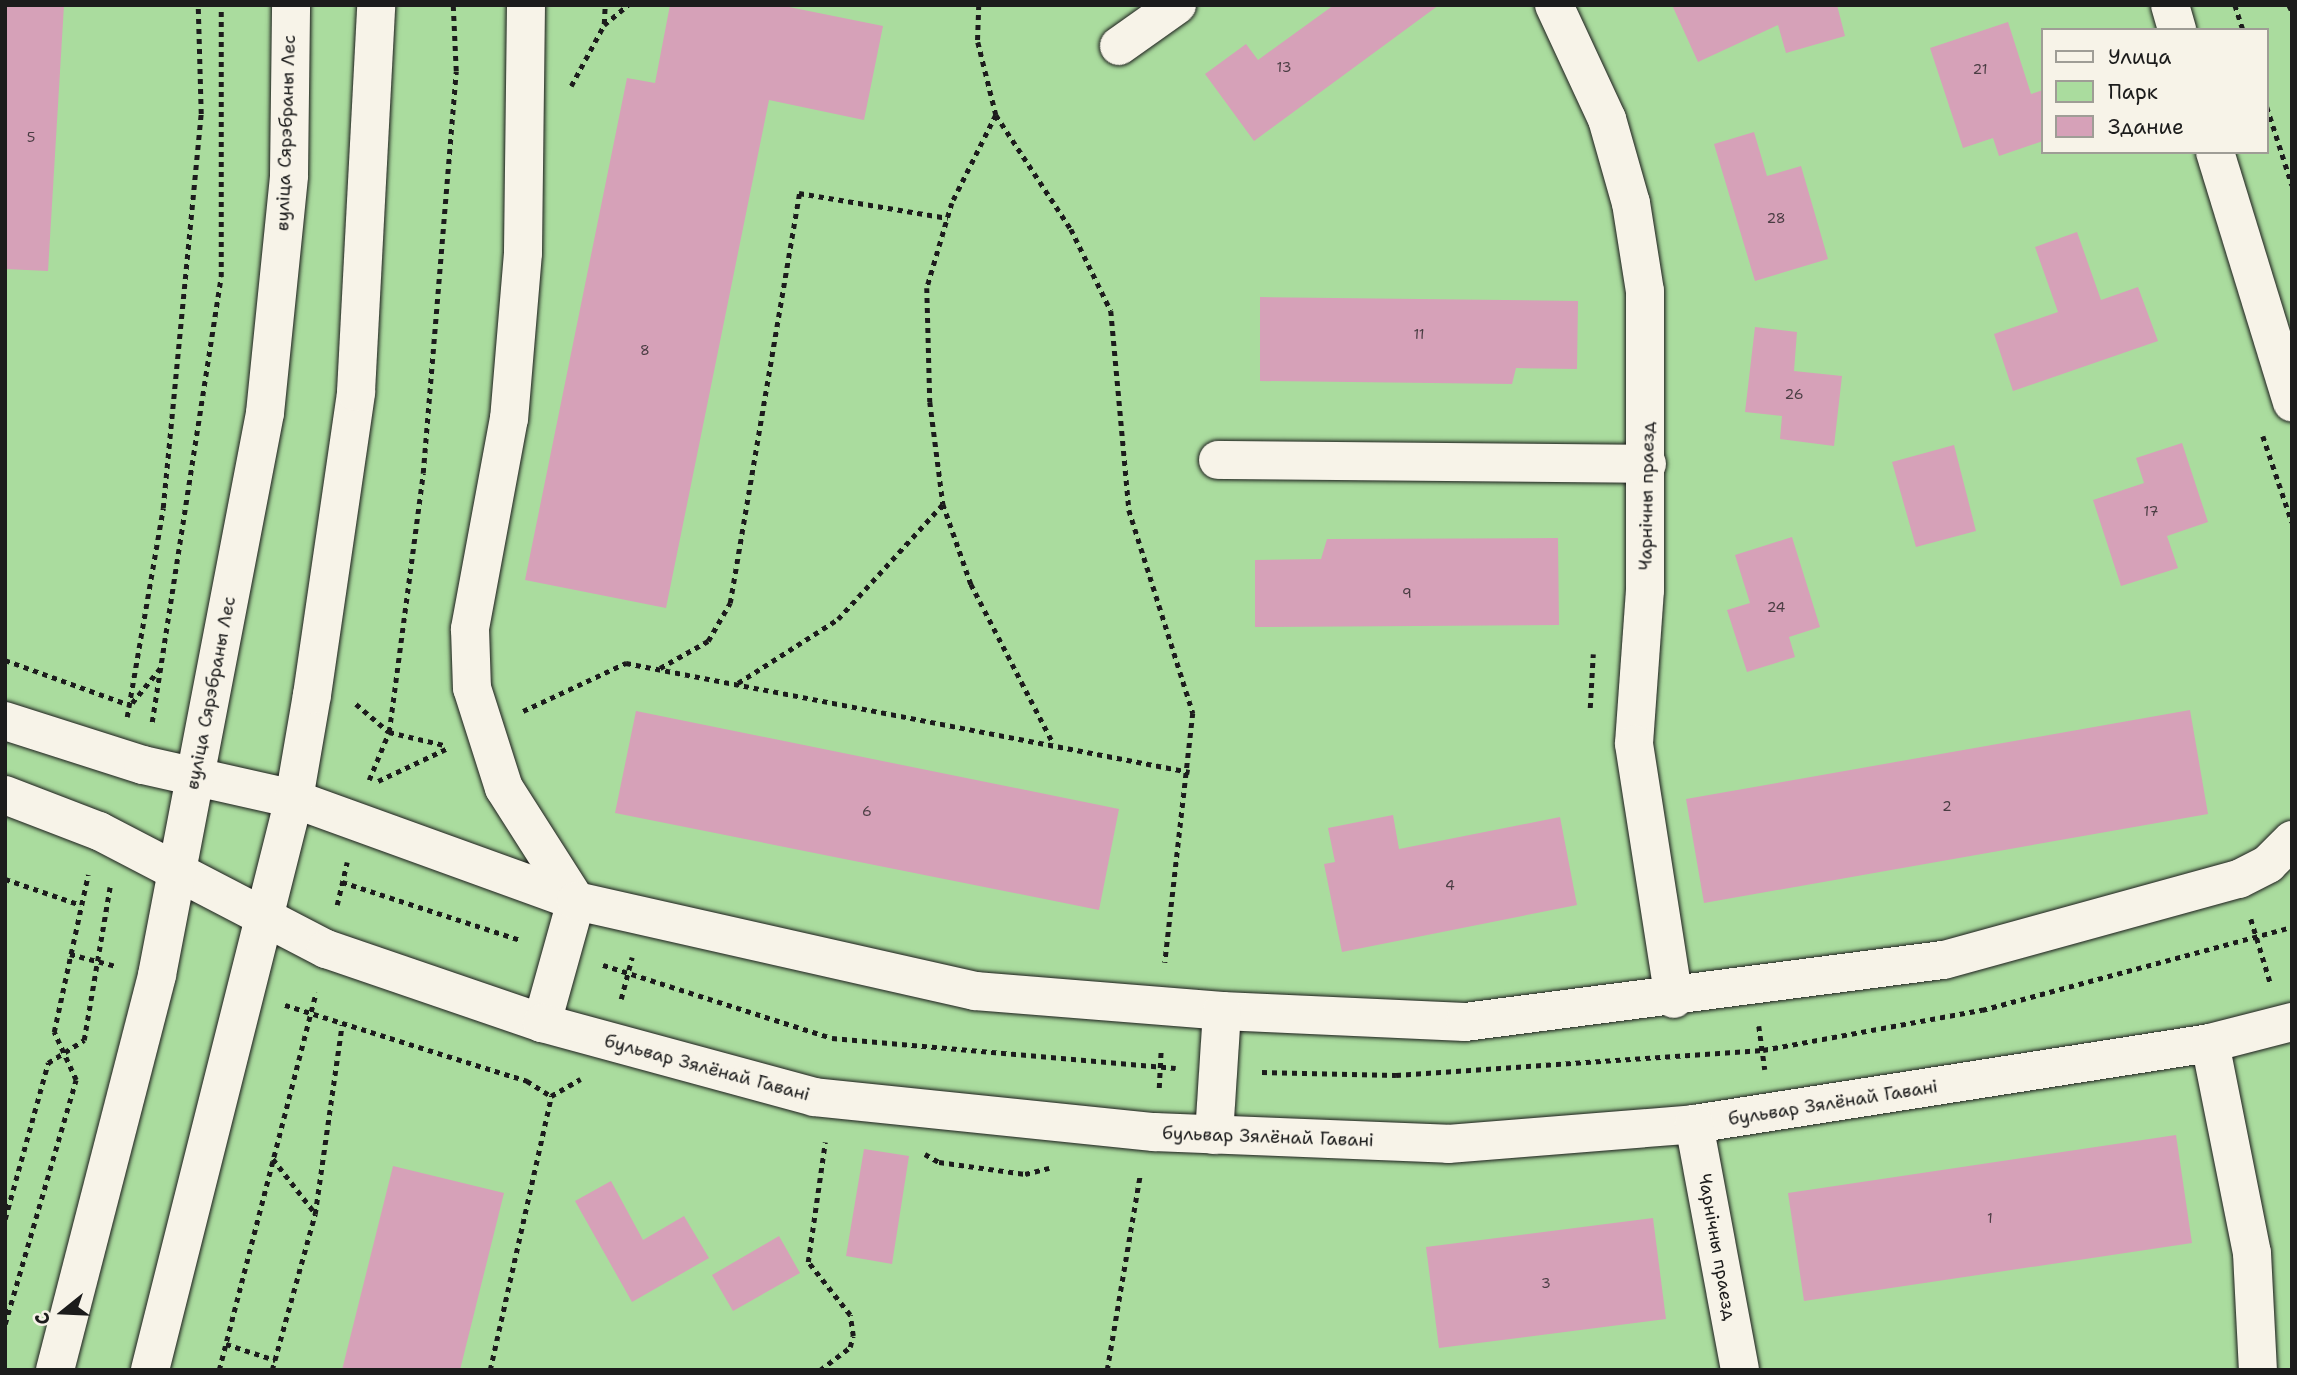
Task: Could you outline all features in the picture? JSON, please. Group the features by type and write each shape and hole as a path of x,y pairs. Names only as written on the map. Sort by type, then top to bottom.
{"street":[{"name":"вуліца Сярэбраны Лес","path":"55,1370 157,975 265,413 289,175 291,5"},
{"path":"150,1370 294,799 356,392 376,5"},
{"path":"526,5 523,253 509,418 470,629 472,688 467,738 576,901 542,1023"},
{"path":"1119,46 1177,5"},
{"name":"Чарнічны праезд","path":"1554,5 1606,119 1631,203 1645,291 1647,464 1634,744 1674,999"},
{"path":"2170,5 2176,28"},
{"path":"2216,154 2292,402"},
{"path":"1218,460 1647,464"},
{"path":"5,721 143,765 294,799 576,901 975,991 1222,1011 1465,1022 1674,999 1944,960 2239,879 2268,864 2292,840"},
{"name":"бульвар Зялёнай Гавані","path":"5,794 120,842 265,922 542,1023 814,1097 1154,1132 1448,1144 1695,1124 2210,1043 2287,1023"},
{"path":"1214,1135 1222,1011"},
{"path":"2210,1043 2252,1253 2258,1370"},
{"name":"Чарнічны праезд","path":"1695,1124 1740,1370"}],"path":[{"path":"5,660 130,705 163,508 201,114 198,5"},
{"path":"143,765 220,277 221,5"},
{"path":"453,5 456,71 424,473 389,732 366,787 626,663 1053,742 1190,772"},
{"path":"604,25 605,5"},
{"path":"563,100 604,25 628,5"},
{"path":"979,5 978,42 996,115 1072,229 1111,311 1129,510 1193,713 1190,772 1159,1006 1161,1068 1154,1132 1142,1164 1107,1370"},
{"path":"2235,5 2242,28"},
{"path":"2289,5 2292,11"},
{"path":"2269,113 2292,185"},
{"path":"996,115 947,218 927,288 930,402 943,504 971,584 1053,742"},
{"path":"659,668 708,641 730,603 799,192 947,218"},
{"path":"738,683 838,619 943,504"},
{"path":"1593,722 1588,695 1595,642"},
{"path":"389,732 467,738"},
{"path":"5,1219 48,1063 84,1040 120,842"},
{"path":"5,878 81,905 54,1032 66,1053 76,1080 5,1324"},
{"path":"2239,879 2287,1023"},
{"path":"342,882 561,954 629,972 832,1038 1219,1071"},
{"path":"490,1370 551,1096 601,1067 629,972 640,916"},
{"path":"1754,987 1772,1113"},
{"path":"219,1370 312,1011 342,1025 527,1081 551,1096"},
{"path":"272,1370 315,1214 342,1025"},
{"path":"820,1370 850,1347 853,1336 850,1315 808,1262 827,1132"},
{"path":"274,1159 315,1214"},
{"path":"226,1344 275,1360"}],"green space":[{"path":"5,5 2292,5 2292,1370 5,1370"}],"building":[{"path":"5,5 64,5 48,271 5,269"},
{"path":"670,5 779,5 883,26 864,120 769,100 666,608 525,580 627,78 655,83"},
{"path":"1334,5 1439,5 1254,141 1205,74 1246,44 1258,60"},
{"path":"1672,5 1837,5 1845,36 1786,53 1778,25 1698,62"},
{"path":"2008,22 2031,94 2042,90 2042,141 1999,156 1993,138 1963,148 1930,48"},
{"path":"1754,132 1767,176 1801,166 1828,259 1755,281 1714,144"},
{"path":"2077,232 2101,300 2138,287 2158,341 2013,391 1994,334 2058,312 2035,247"},
{"path":"1260,297 1578,301 1577,369 1516,368 1512,384 1260,381"},
{"path":"1755,327 1797,332 1794,371 1842,376 1834,446 1780,439 1782,416 1745,412"},
{"path":"2182,443 2208,522 2167,536 2178,568 2121,586 2093,500 2144,483 2136,458"},
{"path":"1954,445 1976,531 1916,547 1892,462"},
{"path":"1792,537 1820,627 1789,637 1795,657 1747,672 1727,610 1750,603 1735,555"},
{"path":"1558,538 1559,625 1255,627 1255,560 1321,559 1327,539"},
{"path":"2190,710 2208,814 1704,903 1686,799"},
{"path":"636,711 1119,809 1099,910 615,813"},
{"path":"1393,815 1399,849 1560,817 1577,905 1342,952 1324,864 1335,862 1328,828"},
{"path":"2176,1135 2192,1243 1804,1301 1788,1193"},
{"path":"864,1149 909,1156 892,1264 846,1256"},
{"path":"393,1166 504,1193 460,1370 342,1370"},
{"path":"611,1181 643,1240 684,1216 709,1258 632,1302 575,1201"},
{"path":"1653,1218 1666,1319 1439,1348 1426,1247"},
{"path":"779,1236 800,1273 733,1311 712,1275"}]}
